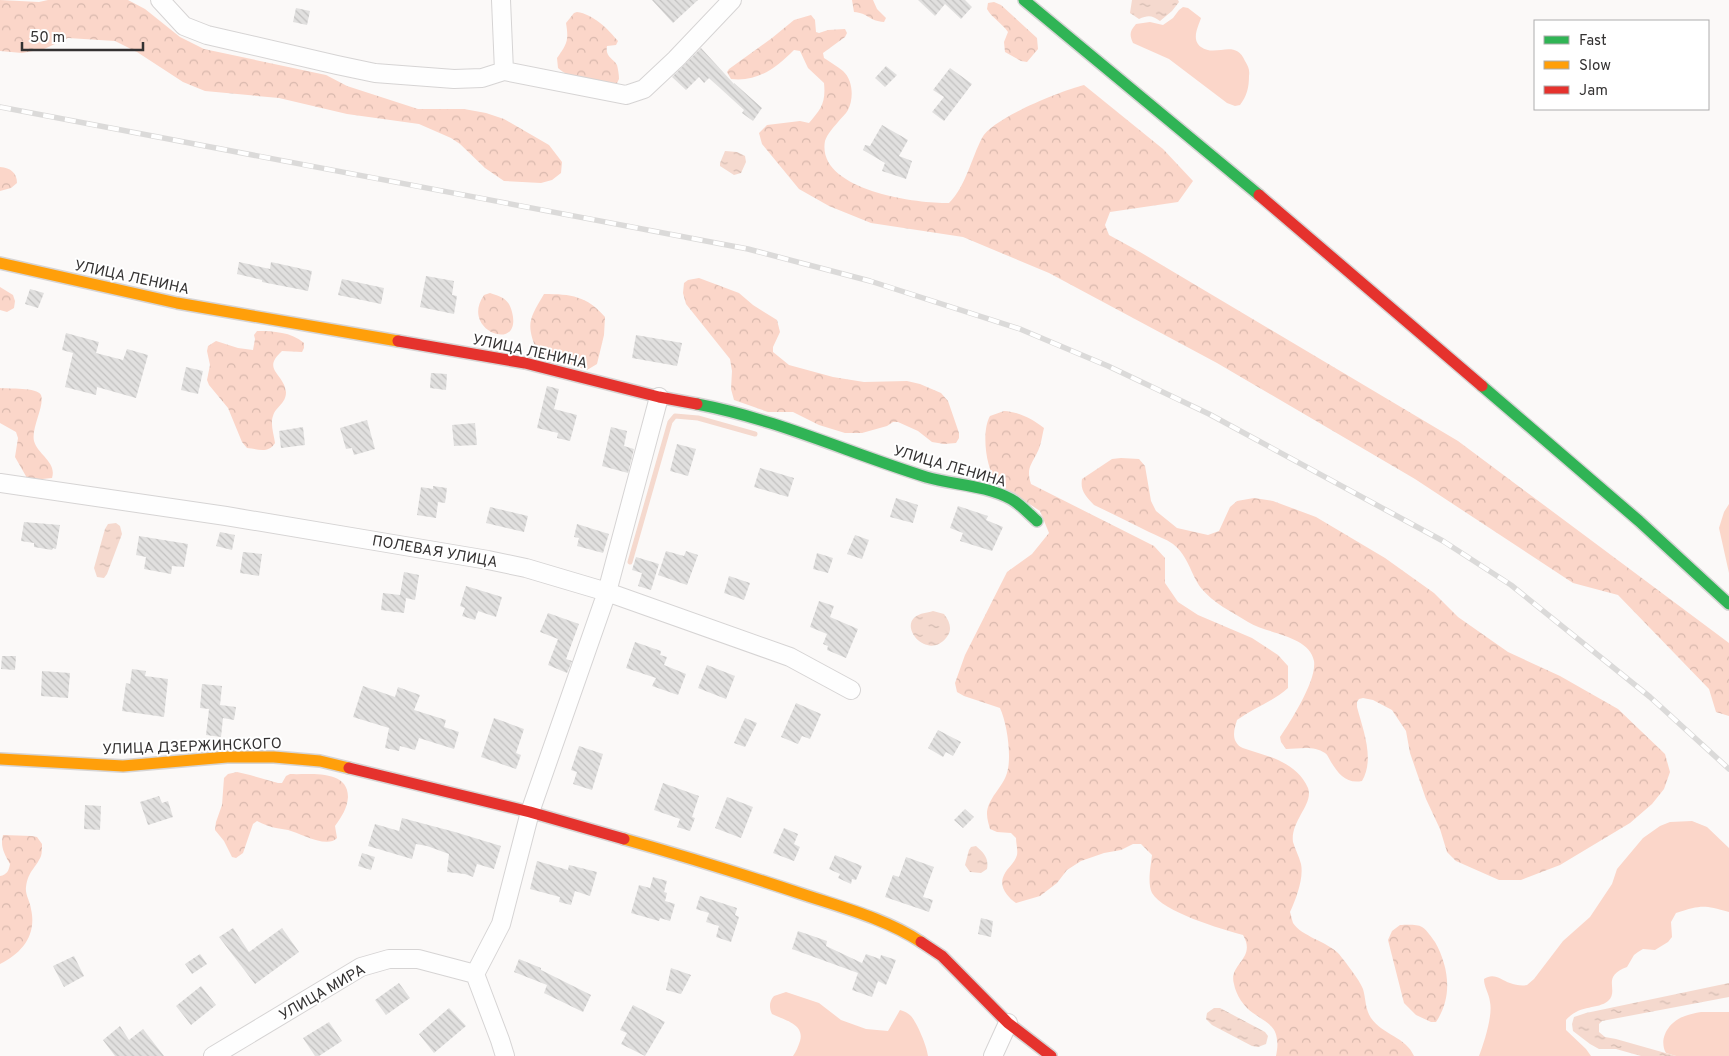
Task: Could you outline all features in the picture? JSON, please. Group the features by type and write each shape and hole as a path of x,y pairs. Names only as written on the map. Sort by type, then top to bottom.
{"street":[{"path":"160,0 184,26 199,32 375,73 454,79 482,78 504,71 626,96 644,89 676,59 732,0"},
{"path":"501,0 504,71"},
{"path":"1024,0 1238,177 1631,515 1729,604"},
{"name":"УЛИЦА ЛЕНИНА","path":"0,263 177,304 525,363 659,398 717,408 757,418 927,477 983,489 1011,499 1037,521"},
{"path":"505,1056 475,974 501,924 530,812 607,592 659,398"},
{"name":"ПОЛЕВАЯ УЛИЦА","path":"0,483 226,516 526,568 607,592 790,657 851,690"},
{"name":"УЛИЦА ДЗЕРЖИНСКОГО","path":"0,759 123,766 227,757 274,756 320,761 530,812 711,864 874,918 910,935 942,956 1008,1023 1051,1056"},
{"name":"УЛИЦА МИРА","path":"213,1056 361,966 389,959 418,959 475,974"},
{"path":"993,1056 1008,1023"}],"green space":[{"path":"0,0 39,2 48,0 128,0 145,9 180,37 204,49 326,75 347,86 418,109 464,109 504,119 549,145 562,162 561,173 552,180 541,183 504,181 485,168 460,144 419,124 347,114 279,98 205,91 183,82 137,52 115,41 68,38 44,49 22,53 0,51"},
{"path":"852,0 873,0 877,9 886,18 884,22 854,12"},
{"path":"994,2 1001,5 1037,38 1038,49 1027,62 1021,61 1005,52 1004,42 1008,32 987,9 988,3"},
{"path":"1183,7 1188,8 1201,18 1197,29 1196,41 1201,47 1213,51 1231,49 1241,54 1248,68 1249,84 1246,95 1240,105 1235,106 1227,103 1169,59 1133,43 1131,33 1136,24 1150,22 1163,25"},
{"path":"577,12 594,19 605,27 618,41 616,45 607,46 608,55 617,65 619,79 617,83 613,85 584,80 570,76 558,68 557,58 565,46 567,38 566,23"},
{"path":"811,15 815,20 816,32 845,29 847,33 845,37 823,53 824,58 841,69 846,75 852,89 847,112 826,138 826,158 836,172 852,182 871,191 893,197 914,201 949,203 960,189 978,146 988,130 1028,106 1084,85 1163,149 1193,181 1178,202 1110,212 1105,225 1109,235 1458,441 1729,643 1729,716 1716,712 1709,689 1618,595 1573,583 1415,479 1217,363 1049,273 963,237 871,223 829,206 799,189 762,144 759,133 767,125 800,121 809,123 822,105 824,83 808,68 800,51 794,50 780,63 758,76 731,79 727,72 794,20"},
{"path":"0,167 13,172 17,183 11,188 0,191"},
{"path":"699,278 739,293 753,305 777,320 780,332 773,347 773,352 789,365 833,377 864,382 907,381 941,393 948,401 959,433 956,443 932,442 918,431 898,422 862,433 845,433 819,425 793,412 768,412 734,400 731,389 732,371 730,359 686,304 683,293 684,283 688,280"},
{"path":"0,287 13,295 15,301 14,308 7,312 0,310"},
{"path":"490,293 504,299 511,308 513,325 509,332 501,335 493,333 479,319 478,308 484,295"},
{"path":"544,294 570,296 585,300 605,317 604,335 597,364 587,370 538,354 530,323"},
{"path":"257,331 288,334 304,343 302,352 282,351 273,363 275,372 282,380 286,396 272,419 275,443 266,450 247,448 242,442 228,408 207,380 210,365 207,351 208,346 216,341 238,348 253,350 254,335"},
{"path":"0,388 29,390 38,392 41,395 41,405 34,430 34,441 52,467 52,478 32,480 27,478 15,457 18,438 16,432 0,423"},
{"path":"1004,411 1026,416 1044,428 1040,447 1030,467 1031,484 1154,546 1165,558 1165,583 1178,602 1198,615 1252,638 1278,655 1288,666 1288,688 1237,720 1234,734 1239,746 1269,756 1292,768 1304,780 1308,788 1308,800 1293,834 1293,842 1302,870 1299,888 1290,912 1293,923 1302,932 1339,954 1363,989 1371,1018 1376,1024 1406,1044 1414,1056 1276,1056 1277,1042 1272,1027 1244,1004 1235,988 1233,977 1247,950 1243,935 1193,919 1158,900 1152,893 1150,884 1152,855 1141,844 1133,844 1121,850 1104,853 1081,861 1067,870 1057,883 1040,896 1016,903 1003,888 1002,879 1017,855 1016,838 1011,833 997,832 990,829 987,814 990,803 1007,773 1009,749 1005,722 1000,708 964,696 957,692 955,683 965,655 1007,572 1032,554 1049,533 1040,511 997,483 990,469 985,441 987,423 990,416"},
{"path":"1112,459 1139,459 1145,466 1151,501 1156,511 1177,528 1208,535 1219,531 1230,507 1237,501 1254,498 1273,501 1316,517 1385,558 1434,593 1458,617 1508,652 1560,676 1618,709 1665,754 1670,772 1664,789 1652,804 1630,823 1560,865 1521,880 1499,880 1456,861 1447,852 1410,753 1406,731 1392,710 1373,700 1363,698 1357,702 1368,754 1366,772 1362,781 1357,782 1344,778 1327,755 1316,749 1286,749 1280,737 1302,700 1311,679 1314,661 1311,652 1296,640 1256,626 1217,603 1201,588 1183,554 1173,544 1094,505 1083,490 1082,479"},
{"path":"1729,504 1729,573 1719,528 1724,512"},
{"path":"237,772 278,783 282,783 286,776 290,774 326,775 342,782 348,797 342,816 335,826 337,838 333,841 320,841 257,821 253,824 243,853 236,858 232,857 224,841 215,830 222,805 224,778 228,774"},
{"path":"1692,821 1707,827 1729,848 1729,912 1702,907 1676,913 1671,922 1672,937 1668,942 1655,950 1643,949 1634,955 1627,967 1614,975 1611,997 1608,1001 1599,1006 1583,1009 1566,1020 1566,1030 1591,1056 1479,1056 1491,1008 1484,979 1494,976 1514,984 1527,985 1534,979 1563,941 1590,917 1612,884 1617,869 1643,838 1660,826 1670,822"},
{"path":"3,835 37,837 42,844 42,849 41,856 30,873 26,887 32,918 30,935 21,949 0,964 0,876 7,872 10,864 3,849"},
{"path":"1400,925 1417,925 1422,927 1428,932 1440,952 1446,972 1447,992 1445,1002 1436,1022 1431,1022 1416,1015 1404,1003 1388,940 1392,931"},
{"path":"786,992 819,1003 841,1020 866,1029 888,1031 900,1010 911,1016 916,1024 924,1041 928,1056 793,1056 800,1041 801,1035 799,1030 792,1023 772,1014 770,1007 770,1002 774,996"},
{"path":"1701,1012 1729,1012 1729,1056 1676,1056 1666,1053 1663,1042 1666,1031 1670,1026 1679,1018"}],"water":[{"path":"1132,0 1178,0 1179,2 1160,21 1150,16 1139,19 1130,13"},
{"path":"725,151 737,152 745,156 746,162 741,173 734,175 720,166"},
{"path":"116,523 120,526 122,534 107,574 104,578 97,577 94,568 105,529 108,524"},
{"path":"933,611 944,614 950,629 946,638 939,644 931,646 924,644 913,635 911,622 921,614"},
{"path":"976,846 984,853 987,859 987,869 981,873 970,872 965,865 969,850 971,847"},
{"path":"1729,983 1729,997 1602,1021 1599,1024 1599,1032 1605,1037 1676,1056 1641,1056 1616,1049 1599,1049 1573,1031 1574,1017 1586,1013"},
{"path":"1214,1008 1220,1008 1265,1032 1268,1036 1266,1044 1258,1047 1252,1046 1212,1025 1206,1019 1207,1013"}],"building":[{"path":"652,0 698,0 673,23"},
{"path":"918,0 965,0 972,7 961,19 945,4 935,16"},
{"path":"296,8 310,11 307,25 293,22"},
{"path":"701,48 734,84 762,108 753,121 742,113 744,110 709,78 704,83 699,77 686,90 672,77"},
{"path":"886,66 897,75 885,87 875,78"},
{"path":"950,68 972,84 944,121 932,112 944,97 933,90"},
{"path":"882,125 908,140 899,156 912,161 906,179 882,171 885,163 863,150 865,145 870,146"},
{"path":"239,262 270,269 271,262 312,271 308,291 262,282 262,280 237,274"},
{"path":"426,276 454,281 452,295 457,296 454,314 420,307"},
{"path":"342,279 384,288 381,304 338,295"},
{"path":"30,289 44,293 38,308 25,304"},
{"path":"66,333 99,342 96,353 123,360 127,349 148,355 136,398 97,387 96,395 65,387 73,353 62,350"},
{"path":"636,335 682,343 677,366 632,358"},
{"path":"186,367 203,371 198,394 181,390"},
{"path":"431,373 447,374 446,390 430,388"},
{"path":"547,386 559,389 554,409 577,415 570,441 557,438 558,433 537,428"},
{"path":"367,420 375,449 354,455 352,448 346,449 340,428"},
{"path":"475,423 477,445 454,446 452,425"},
{"path":"303,427 305,445 281,448 279,431"},
{"path":"611,427 627,431 624,446 634,449 628,473 602,466"},
{"path":"677,444 696,449 688,476 670,471"},
{"path":"760,468 794,478 788,497 754,487"},
{"path":"433,486 447,488 445,503 438,502 436,518 417,515 421,487 433,489"},
{"path":"896,498 918,505 913,523 890,517"},
{"path":"958,506 988,516 986,520 1003,527 992,551 960,541 963,533 950,528"},
{"path":"490,507 528,516 524,532 486,523"},
{"path":"24,522 60,525 56,549 34,547 34,543 21,541"},
{"path":"577,524 609,534 603,553 577,546 579,538 574,537"},
{"path":"220,532 235,535 232,550 216,546"},
{"path":"855,535 869,540 862,559 847,554"},
{"path":"139,536 188,544 184,567 172,566 171,574 144,569 146,557 136,555"},
{"path":"666,551 684,556 686,551 698,555 687,585 658,575"},
{"path":"243,552 262,554 259,576 240,573"},
{"path":"817,553 833,558 828,573 813,569"},
{"path":"636,557 659,564 651,590 638,586 642,573 632,570"},
{"path":"404,572 419,575 415,600 406,598 404,613 381,610 383,593 400,595"},
{"path":"729,576 750,583 744,600 724,593"},
{"path":"466,586 502,597 496,617 478,611 475,620 462,616 465,608 460,606"},
{"path":"819,601 834,606 830,617 858,629 846,658 827,650 828,646 823,644 827,634 810,627"},
{"path":"548,613 579,624 566,659 572,661 567,673 548,665 558,639 540,632"},
{"path":"635,642 661,651 660,655 667,657 664,665 686,674 678,695 652,686 656,678 626,668"},
{"path":"2,656 16,656 15,670 1,669"},
{"path":"707,665 735,676 726,699 698,688"},
{"path":"132,669 146,671 145,676 168,679 164,717 122,711 126,683 130,684"},
{"path":"42,671 70,673 68,698 41,696"},
{"path":"202,684 222,686 220,705 236,707 234,720 223,718 221,737 206,735 209,709 200,708"},
{"path":"363,686 395,697 398,687 420,695 414,710 446,720 444,727 459,732 454,749 419,738 415,750 400,746 399,751 385,748 389,728 353,717"},
{"path":"796,703 821,714 810,739 802,736 798,744 781,737"},
{"path":"494,718 524,729 516,753 521,755 516,769 481,757"},
{"path":"745,718 757,723 745,747 734,743"},
{"path":"938,730 961,742 953,756 946,752 943,757 928,748"},
{"path":"579,746 603,754 592,790 573,784 577,772 571,770"},
{"path":"663,783 699,796 692,817 695,818 690,831 677,827 680,819 654,810"},
{"path":"159,796 162,803 168,801 173,817 148,825 140,802"},
{"path":"727,797 753,807 741,838 715,828"},
{"path":"85,805 101,806 100,830 84,829"},
{"path":"965,809 974,817 963,828 954,820"},
{"path":"402,818 501,846 494,869 477,864 473,877 447,872 449,854 427,846 416,844 412,859 368,846 375,824 399,831"},
{"path":"784,828 798,834 794,844 800,847 794,861 773,853"},
{"path":"362,853 375,857 371,870 358,866"},
{"path":"835,855 862,866 856,880 852,879 851,884 838,878 840,874 829,869"},
{"path":"906,857 934,867 923,897 933,900 929,912 885,897 893,875 899,877"},
{"path":"537,861 568,870 569,865 597,872 590,896 575,891 571,905 559,902 560,897 530,889"},
{"path":"653,877 667,881 664,892 667,893 665,901 675,904 670,921 660,918 659,921 631,913 639,885 650,888"},
{"path":"700,896 737,908 735,915 739,917 731,942 716,937 719,926 706,922 709,913 696,909"},
{"path":"981,918 993,921 991,937 978,934"},
{"path":"233,928 249,952 282,928 299,952 255,984 219,937"},
{"path":"798,931 827,941 826,946 862,963 866,954 880,959 881,955 896,960 886,985 878,981 872,997 852,990 858,973 792,949"},
{"path":"200,954 207,964 192,974 185,964"},
{"path":"74,956 84,976 64,987 53,966"},
{"path":"519,959 541,968 541,970 591,995 583,1012 544,993 547,985 514,972"},
{"path":"671,968 691,975 681,994 666,990"},
{"path":"399,983 410,998 386,1015 375,1000"},
{"path":"201,986 216,1005 191,1025 176,1006"},
{"path":"633,1005 665,1022 645,1056 621,1044 627,1033 620,1030"},
{"path":"449,1008 466,1026 434,1053 419,1034"},
{"path":"329,1022 342,1041 319,1056 315,1056 303,1038"},
{"path":"120,1026 129,1040 143,1029 164,1056 115,1056 103,1040"}],"waterway":[{"path":"630,562 670,422 675,416 698,418 755,434"}],"railway":[{"path":"0,107 748,249 870,281 1020,329 1108,366 1209,414 1443,541 1511,585 1650,697 1729,769"}],"traffic: fast":[{"path":"1024,0 1259,195"},
{"path":"1482,386 1639,521 1729,604"},
{"path":"697,404 726,410 784,427 897,468 936,480 1001,494 1018,504 1037,521"}],"traffic: slow":[{"path":"0,263 177,303 398,341"},
{"path":"0,759 123,766 227,757 274,757 320,761 349,768"},
{"path":"624,839 714,866 879,920 921,942"}],"traffic: jam":[{"path":"1259,195 1482,386"},
{"path":"398,341 525,363 659,397 697,404"},
{"path":"349,768 530,812 624,839"},
{"path":"921,942 942,956 1008,1023 1051,1056"}]}
